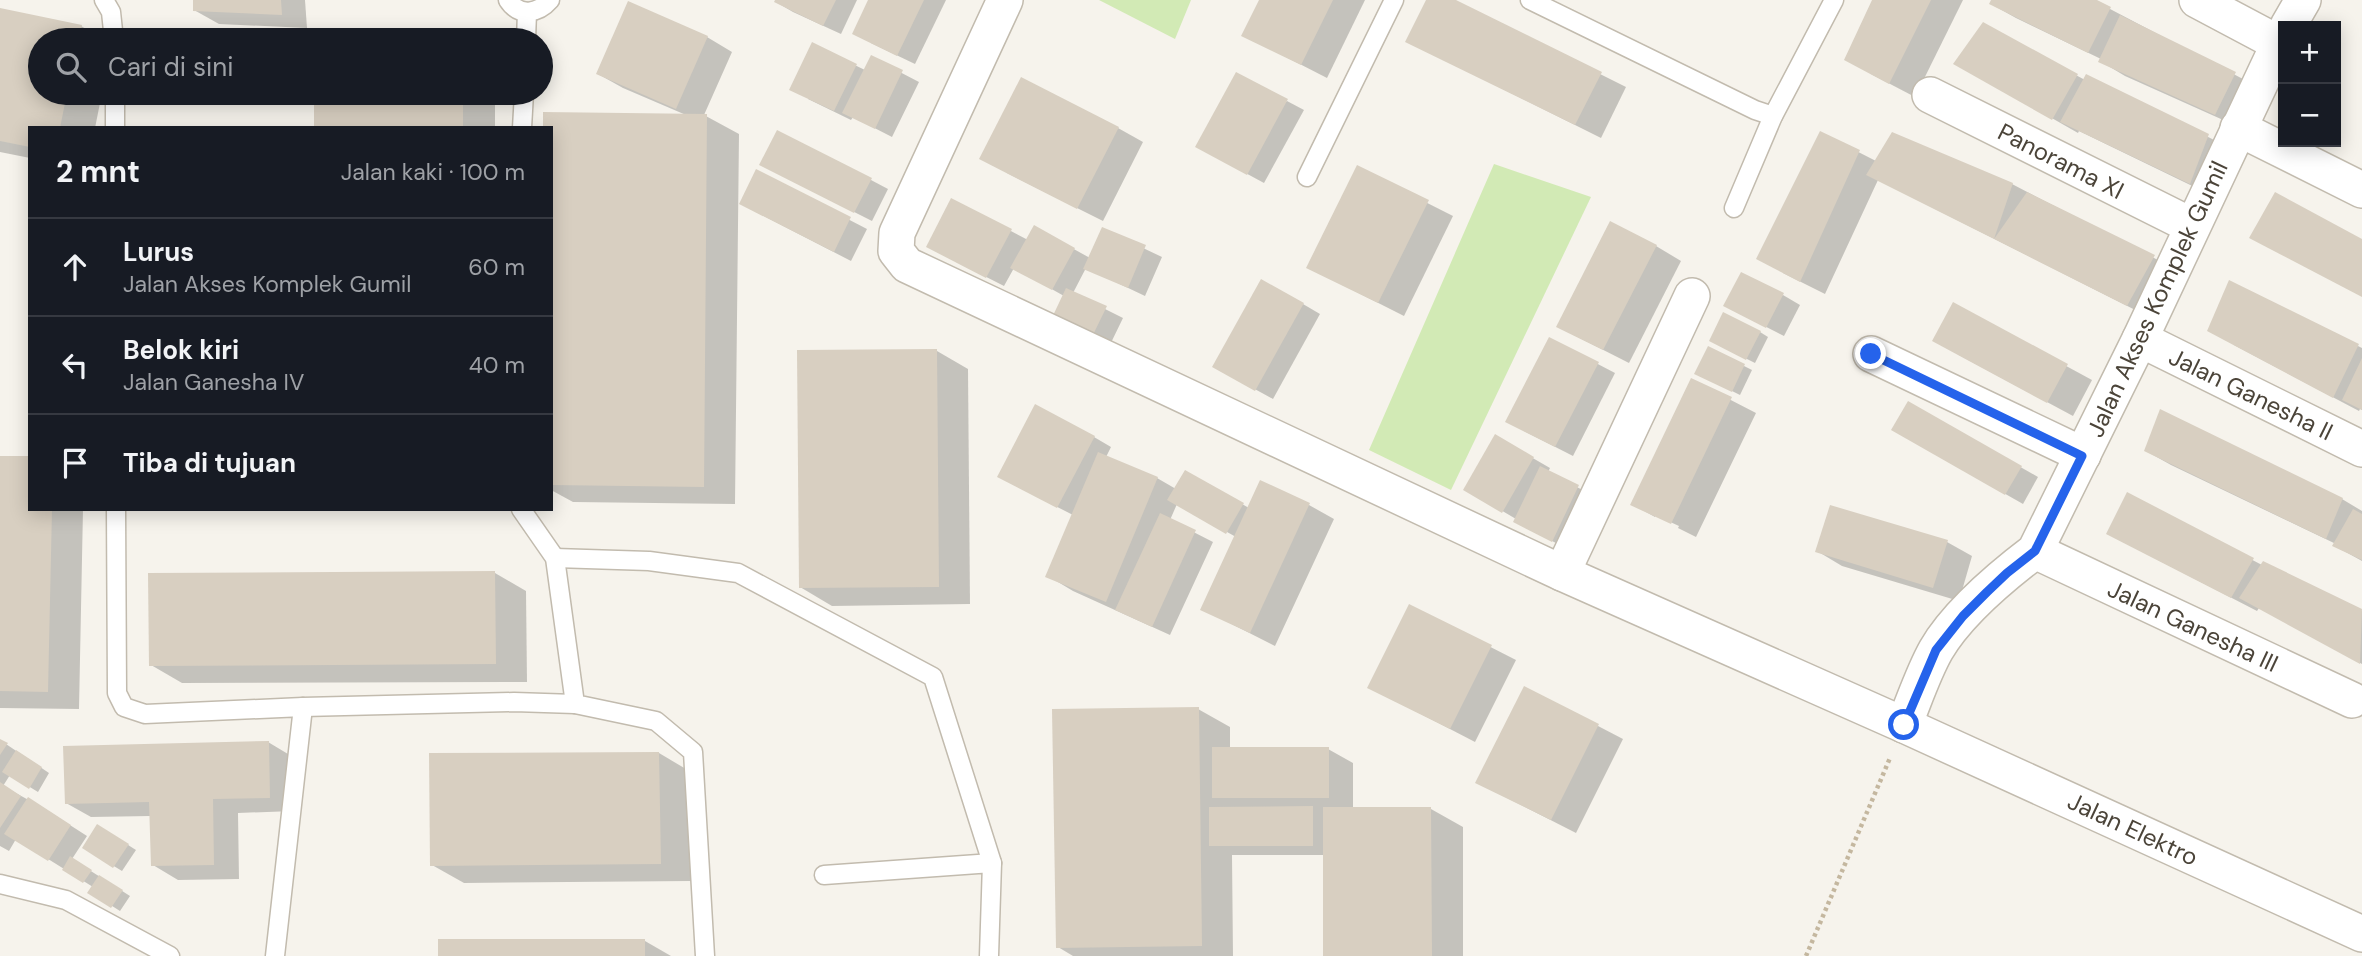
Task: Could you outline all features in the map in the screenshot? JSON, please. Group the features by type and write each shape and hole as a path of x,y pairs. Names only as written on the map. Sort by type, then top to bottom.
{"street":[{"name":"Jalan Elektro","path":"1005,0 897,233 896,251 907,265 1562,573 1899,738 2362,934"},
{"path":"2197,0 2278,33"},
{"name":"Jalan Akses Komplek Gumil","path":"2291,21 2303,0"},
{"name":"Jalan Akses Komplek Gumil","path":"1899,738 1936,650 1963,616 1987,592 2035,551 2140,339 2278,45"},
{"name":"Panorama XI","path":"1930,95 2192,226"},
{"path":"2238,128 2362,190"},
{"path":"1562,573 1692,296"},
{"name":"Jalan Ganesha II","path":"2140,339 2362,449"},
{"path":"1871,354 2082,456"},
{"name":"Jalan Ganesha III","path":"2035,551 2352,699"}],"lane":[{"path":"104,0 111,12 113,28"},
{"path":"508,0 518,10 527,12 536,11 550,0"},
{"path":"1307,177 1394,0"},
{"path":"1530,0 1755,110 1773,116"},
{"path":"1734,208 1773,116 1834,0"},
{"path":"526,28 527,12"},
{"path":"115,105 115,126"},
{"path":"522,126 523,105"},
{"path":"116,511 117,693 124,707 145,714 514,702 575,704 656,721 693,752 705,956"},
{"path":"522,511 555,558 575,704"},
{"path":"555,558 649,561 738,573 933,677 992,863 989,956"},
{"path":"275,956 303,707"},
{"path":"824,875 992,863"},
{"path":"0,884 66,900 170,956"}],"path":[{"path":"1806,956 1899,738"}],"green space":[{"path":"1099,0 1191,0 1175,39"},
{"path":"1494,164 1591,197 1451,490 1369,450"}],"building":[{"path":"193,0 281,0 282,15 193,11"},
{"path":"836,0 823,26 774,2"},
{"path":"868,0 924,0 897,56 852,34"},
{"path":"1259,0 1333,0 1301,65 1241,36"},
{"path":"1426,0 1456,0 1602,72 1575,125 1405,42"},
{"path":"1872,0 1931,0 1889,84 1844,60"},
{"path":"1991,0 2097,0 2111,7 2088,53 1989,4"},
{"path":"628,1 708,36 676,109 596,74"},
{"path":"0,8 82,25 81,28 28,28 28,105 65,105 60,126 28,126 28,147 0,141"},
{"path":"2120,15 2236,72 2215,115 2098,62"},
{"path":"1983,22 2078,74 2052,120 1953,64"},
{"path":"812,42 857,64 834,111 789,90"},
{"path":"871,55 903,70 875,129 842,113"},
{"path":"1236,72 1288,99 1247,175 1195,147"},
{"path":"2086,74 2209,134 2190,184 2060,122"},
{"path":"1021,77 1119,127 1077,209 979,159"},
{"path":"314,105 463,105 463,126 314,126"},
{"path":"543,112 707,114 704,487 553,485 553,126 543,126"},
{"path":"777,130 872,178 854,213 759,165"},
{"path":"1820,131 1860,150 1800,282 1756,259"},
{"path":"1892,132 2013,183 1994,239 1866,175"},
{"path":"1357,165 1429,200 1378,303 1306,268"},
{"path":"756,169 851,217 834,252 739,204"},
{"path":"2027,192 2155,255 2127,306 1994,239"},
{"path":"2275,192 2362,239 2362,297 2249,238"},
{"path":"951,198 1012,229 986,278 926,247"},
{"path":"1610,221 1657,245 1603,350 1556,327"},
{"path":"1034,225 1075,248 1052,290 1010,268"},
{"path":"1102,227 1146,245 1128,288 1083,269"},
{"path":"1741,272 1784,293 1766,328 1723,306"},
{"path":"1261,279 1304,303 1255,391 1212,367"},
{"path":"2229,280 2359,344 2333,398 2207,331"},
{"path":"1066,288 1107,306 1089,343 1049,324"},
{"path":"1953,302 2068,364 2047,403 1932,341"},
{"path":"1723,312 1761,331 1746,360 1709,341"},
{"path":"1549,337 1599,362 1555,447 1505,422"},
{"path":"1708,346 1745,364 1732,392 1694,374"},
{"path":"937,349 939,587 799,588 797,350"},
{"path":"2362,358 2362,410 2342,400"},
{"path":"1691,378 1732,397 1671,524 1630,505"},
{"path":"1908,401 2022,466 2005,495 1891,430"},
{"path":"1035,404 1095,436 1057,508 997,477"},
{"path":"2160,409 2343,498 2326,539 2144,451"},
{"path":"1495,434 1534,457 1502,513 1463,490"},
{"path":"1098,452 1158,477 1106,602 1045,577"},
{"path":"0,456 28,456 28,511 52,511 48,692 0,691"},
{"path":"1540,466 1579,485 1552,542 1513,522"},
{"path":"1185,470 1244,503 1226,534 1167,500"},
{"path":"1260,480 1310,503 1250,633 1200,610"},
{"path":"2127,492 2254,558 2231,598 2106,534"},
{"path":"1830,505 1948,540 1933,588 1815,552"},
{"path":"2353,509 2362,514 2362,560 2332,546"},
{"path":"1160,513 1196,530 1152,627 1115,610"},
{"path":"2263,561 2362,609 2360,664 2239,598"},
{"path":"495,571 496,664 149,666 148,573"},
{"path":"1409,604 1492,645 1450,729 1367,688"},
{"path":"1524,686 1599,724 1551,820 1475,783"},
{"path":"1199,707 1202,946 1056,948 1052,709"},
{"path":"0,739 8,743 0,755"},
{"path":"269,741 270,798 213,799 214,865 151,866 149,802 65,804 63,746"},
{"path":"1212,747 1329,747 1329,798 1212,798"},
{"path":"16,750 42,767 29,789 2,772"},
{"path":"659,752 661,864 430,866 429,753"},
{"path":"0,782 21,796 0,828"},
{"path":"28,797 71,825 48,861 4,834"},
{"path":"1313,806 1313,846 1209,846 1209,807"},
{"path":"1323,807 1431,807 1432,956 1323,956"},
{"path":"97,824 129,844 113,868 82,848"},
{"path":"70,856 92,870 83,883 62,870"},
{"path":"99,875 123,890 111,908 87,893"},
{"path":"438,939 645,939 645,956 438,956"}],"route":[{"path":"1871,354 2082,456 2035,551 2007,573 1963,616 1936,650 1904,725"}]}
